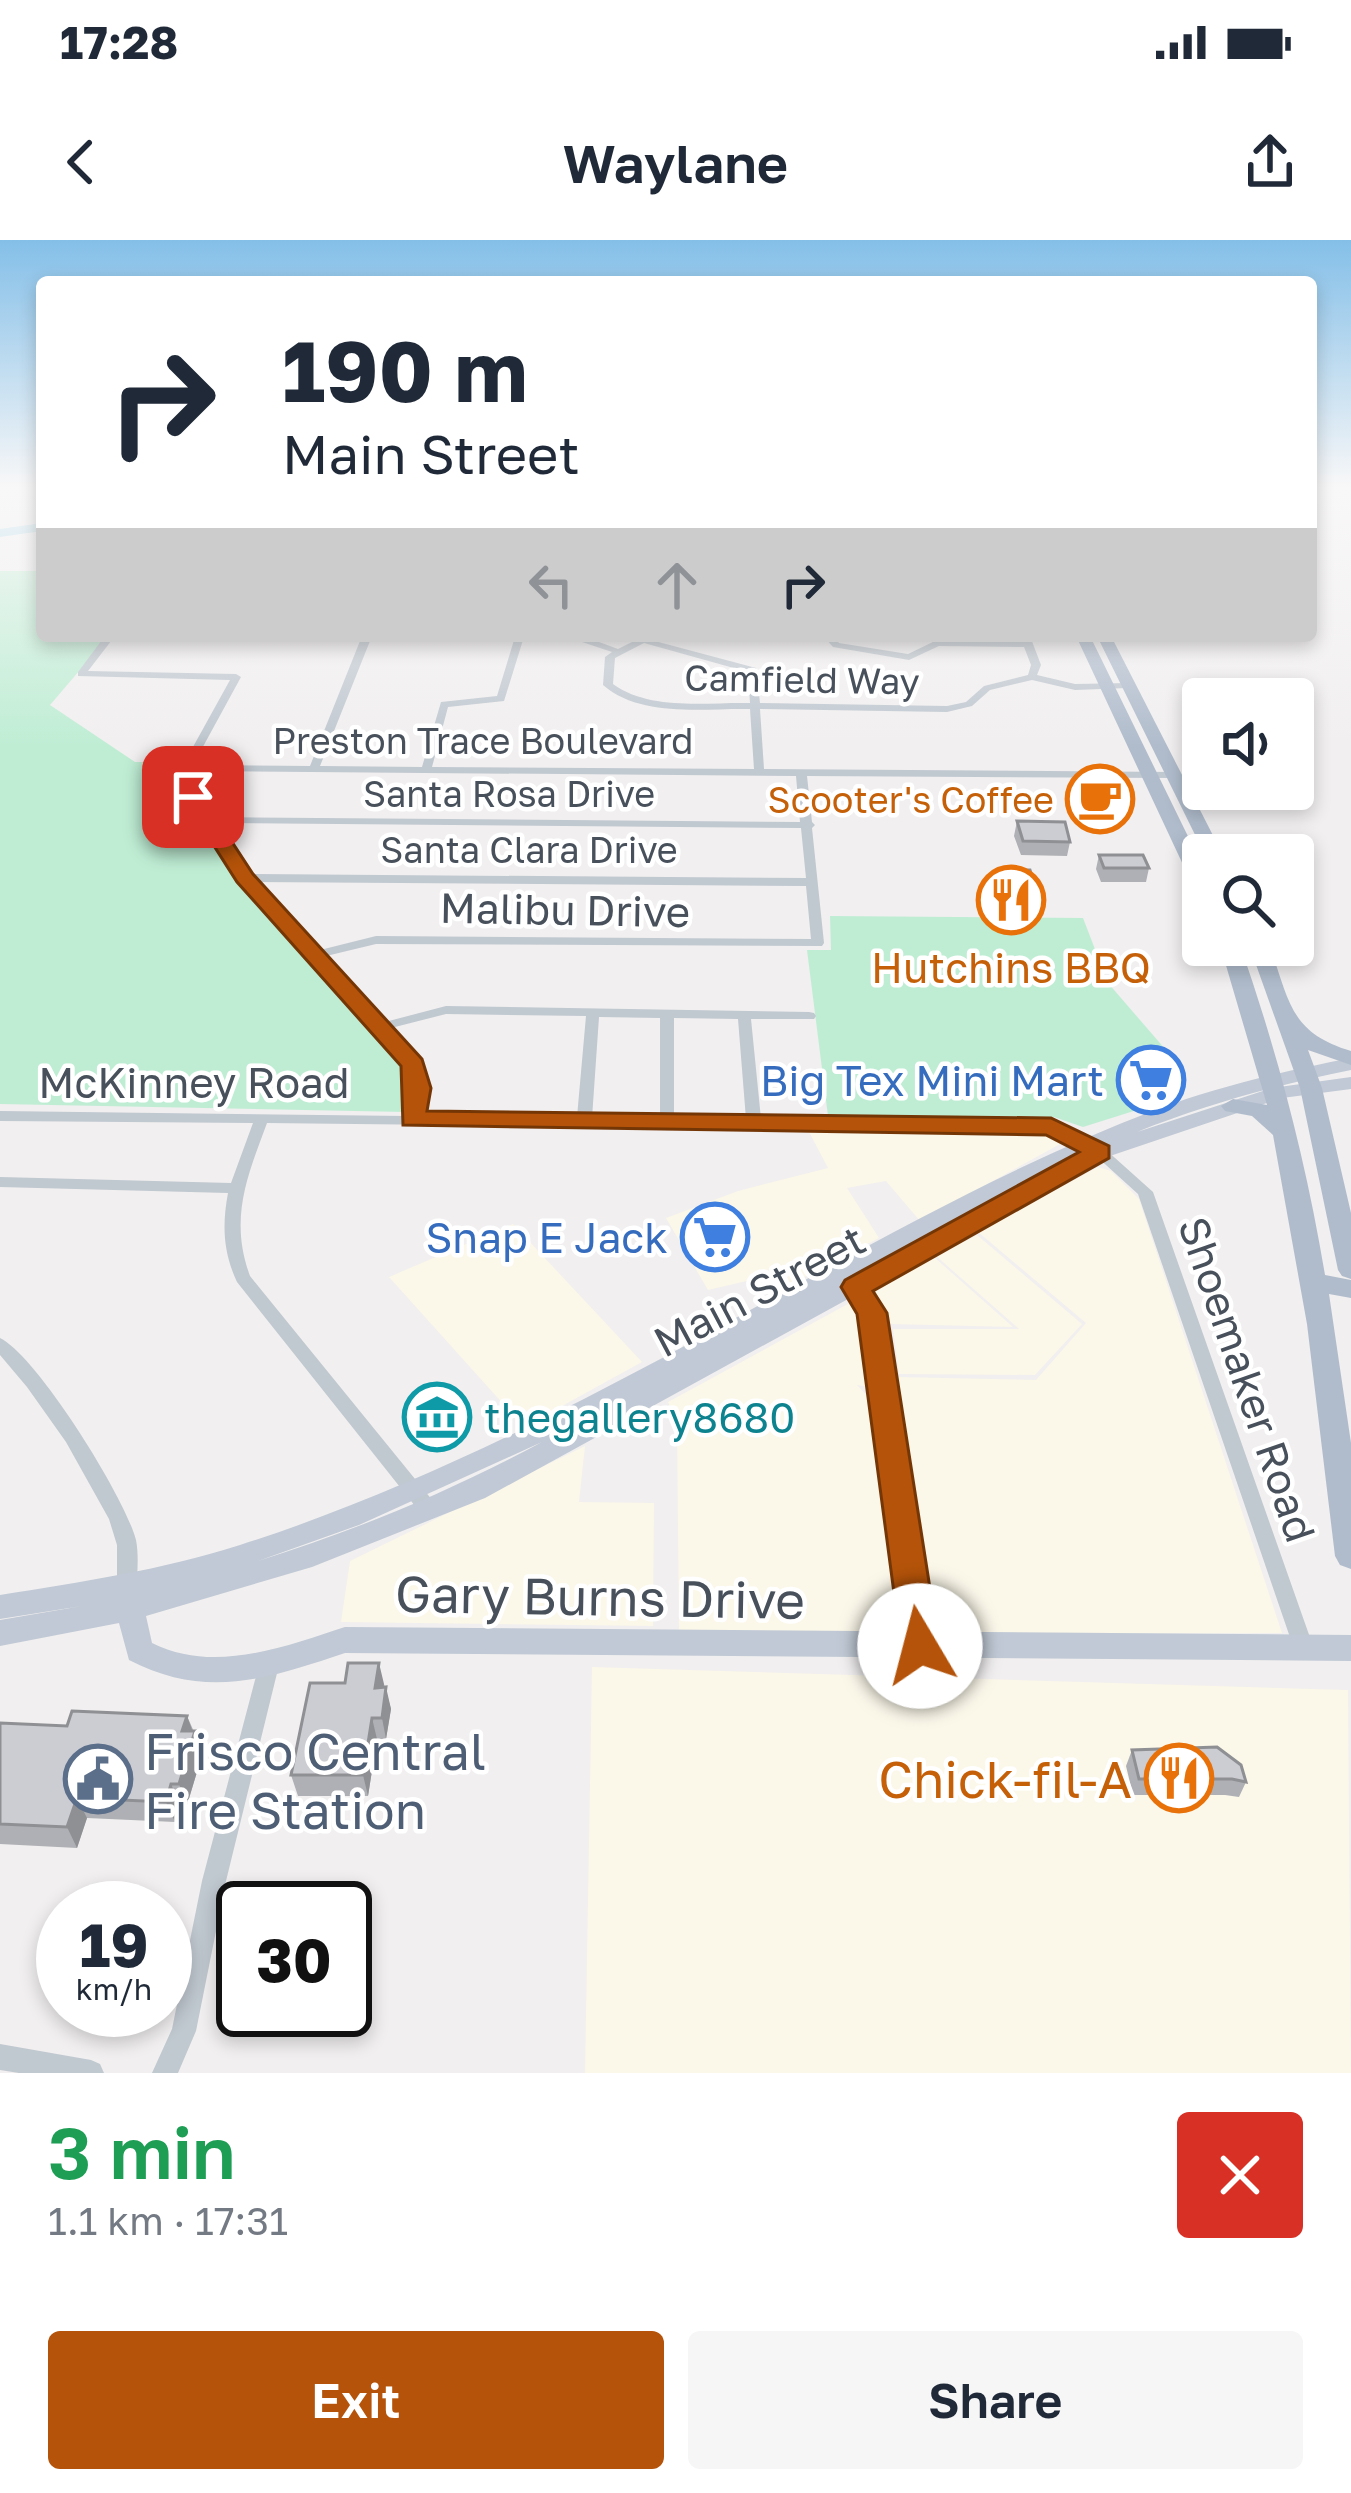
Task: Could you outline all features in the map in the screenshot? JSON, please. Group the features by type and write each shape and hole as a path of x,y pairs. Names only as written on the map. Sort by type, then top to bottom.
{"main road":[{"path":"1086,642 1182,840"},
{"path":"1106,642 1203,834"},
{"path":"1237,966 1277,1085 1288,1134 1351,1556"},
{"path":"1266,966 1308,1080 1351,1270"},
{"path":"1291,1027 1322,1049 1351,1061"},
{"name":"Main Street","path":"1308,1080 1351,1061"},
{"name":"Main Street","path":"0,1633 129,1598 187,1575 423,1502 1093,1148 1277,1085 1308,1080 1351,1083"},
{"name":"Main Street","path":"1093,1148 1233,1106 1277,1085"},
{"path":"1233,1106 1266,1114 1288,1134"},
{"path":"1312,1282 1351,1289"},
{"name":"Main Street","path":"0,1607 129,1598"},
{"name":"Gary Burns Drive","path":"129,1598 139,1651 160,1665 202,1671 269,1665 345,1640 1351,1648"}],"street":[{"path":"105,642 81,672 236,677 186,769 193,797 244,878 416,1071 412,1120"},
{"path":"314,769 365,642"},
{"path":"426,770 444,704 500,699 518,642"},
{"path":"594,642 614,650"},
{"name":"Camfield Way","path":"637,642 614,650 606,680 623,696 655,704 947,709 969,704 987,688 1034,674"},
{"path":"663,642 749,665 755,674 759,772"},
{"path":"833,642 909,657 937,643 967,642"},
{"path":"1026,642 1034,674 1127,685"},
{"name":"Preston Trace Boulevard","path":"164,768 1173,775"},
{"path":"801,773 813,882"},
{"name":"Santa Rosa Drive","path":"208,820 809,825"},
{"name":"Santa Clara Drive","path":"244,878 813,882"},
{"name":"Malibu Drive","path":"314,955 376,940 818,943 813,882"},
{"path":"381,1027 446,1010 809,1016"},
{"path":"584,1121 593,1014"},
{"path":"667,1014 667,1122"},
{"path":"744,1014 754,1123"},
{"name":"McKinney Road","path":"0,1116 1051,1126 1093,1148"},
{"path":"262,1118 237,1188 228,1234 243,1278 423,1502"},
{"name":"Shoemaker Road","path":"1093,1148 1145,1192 1303,1646"},
{"path":"0,1182 237,1188"},
{"path":"848,1280 872,1313 920,1646"},
{"path":"0,1344 74,1442 115,1514 126,1542 129,1598"},
{"path":"165,2073 184,2031 214,1881 269,1665"},
{"path":"0,2057 91,2073"}],"shaded area":[{"path":"808,1130 1045,1133 1062,1143 920,1221 886,1181 847,1188 879,1238 789,1285 781,1273 708,1290 666,1218 738,1191 828,1168"},
{"path":"1098,1167 1111,1171 1139,1199 1282,1633 928,1634 892,1391 857,1385 872,1401 903,1634 679,1632 677,1425 668,1402 934,1257 1013,1327 889,1324 896,1377 1036,1380 1086,1323 978,1232"},
{"path":"513,1224 642,1362 524,1427 389,1277"},
{"path":"977,1235 1082,1324 1035,1375 899,1374 893,1329 1019,1329 936,1256"},
{"path":"585,1446 579,1502 654,1503 653,1626 341,1622 350,1561"},
{"path":"592,1667 1348,1690 1351,2073 585,2073"}],"green space":[{"path":"0,575 36,575 36,642 104,642 50,705 135,762 161,762 157,770 173,771 311,962 408,1071 405,1112 0,1104"},
{"path":"830,916 1083,918 1108,983 1172,1057 1128,1077 1137,1110 1083,1127 1054,1117 828,1116 807,950 831,950"}],"building":[{"path":"1017,821 1065,822 1070,842 1023,841"},
{"path":"1099,855 1143,855 1149,868 1104,868"},
{"path":"997,870 1030,870 1038,895 995,895 989,876 998,876"},
{"path":"348,1663 379,1663 375,1688 386,1687 382,1718 372,1718 363,1775 291,1775 310,1683 345,1683"},
{"name":"Frisco Central Fire Station","path":"72,1711 187,1716 182,1731 195,1731 179,1784 171,1784 166,1802 77,1798 67,1827 0,1824 0,1723 67,1726"},
{"path":"1217,1747 1241,1765 1246,1782 1139,1779 1132,1750"}],"place":[{"name":"Scooter's Coffee","path":"1100,799"},
{"name":"Hutchins BBQ","path":"1011,900"},
{"name":"Big Tex Mini Mart","path":"1151,1080"},
{"name":"Snap E Jack","path":"715,1237"},
{"name":"thegallery8680","path":"437,1417"},
{"name":"Chick-fil-A","path":"1179,1778"},
{"name":"Frisco Central Fire Station","path":"98,1779"}],"route":[{"path":"193,797 244,878 413,1064 418,1088 412,1120 1051,1126 1100,1152 856,1287 872,1313 920,1646"}]}
